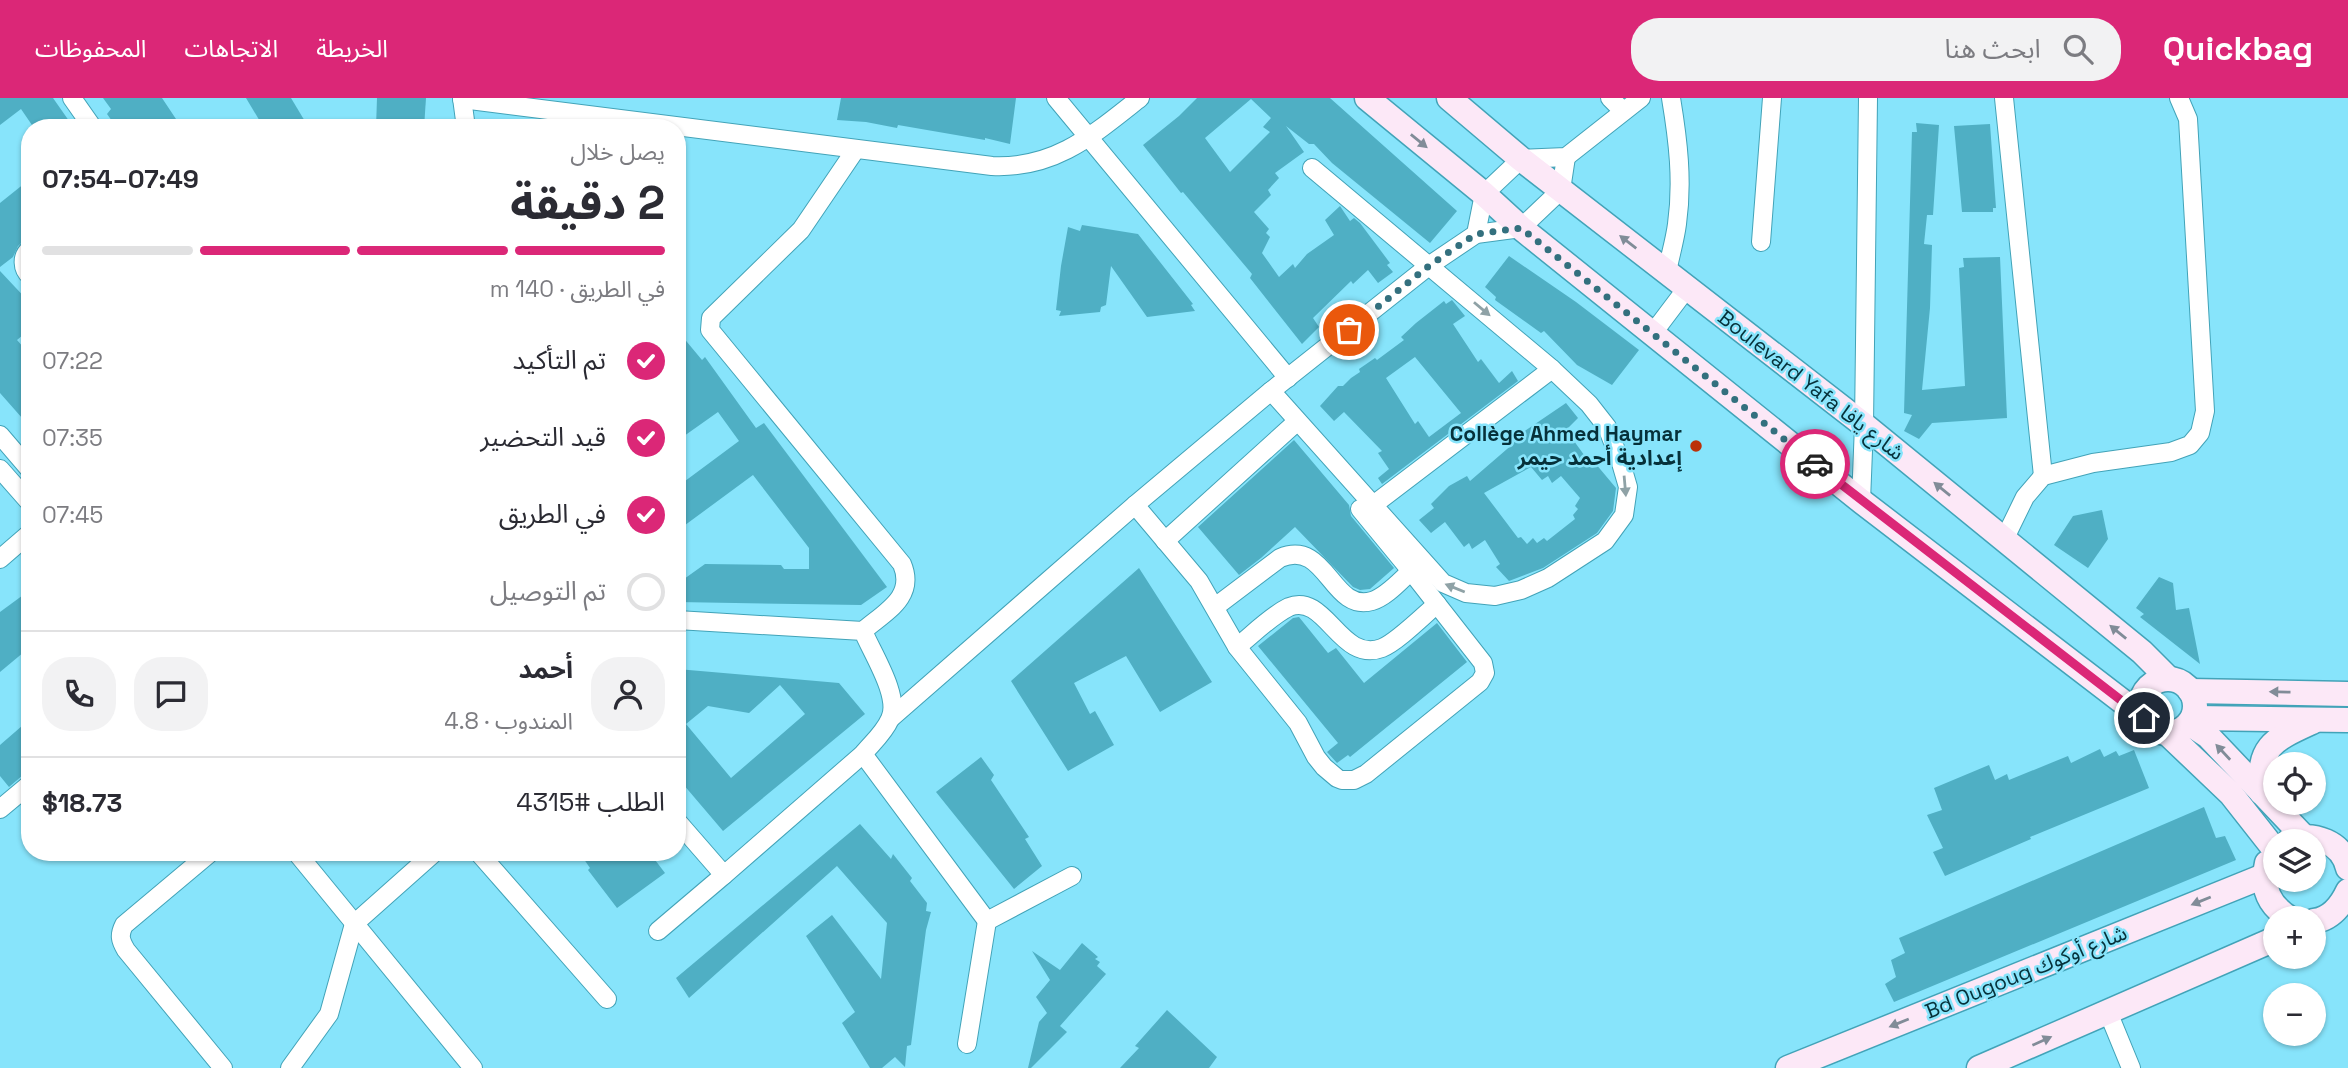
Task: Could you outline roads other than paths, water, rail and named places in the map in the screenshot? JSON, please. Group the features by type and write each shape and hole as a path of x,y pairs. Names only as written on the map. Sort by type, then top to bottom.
{"street":[{"path":"72,98 87,119"},
{"path":"465,119 462,98 624,119"},
{"path":"1056,98 1288,378"},
{"path":"686,127 1016,167 1051,158 1090,138 1140,98"},
{"path":"1367,98 1521,228 1861,500 2159,732 2184,725 2348,720"},
{"name":"Boulevard Yafa شارع يافا","path":"1449,98 1521,159 1864,425 2141,652 2168,678"},
{"path":"1610,98 1623,111"},
{"path":"1476,234 1483,194 1521,159 1566,157 1641,98"},
{"path":"1667,272 1677,225 1680,178 1671,98"},
{"path":"1761,242 1772,98"},
{"path":"1861,500 1868,98"},
{"path":"2004,98 2043,476"},
{"path":"2004,540 2025,498 2043,476 2092,463 2171,452 2190,445 2200,433 2205,411 2189,132 2188,119 2179,98"},
{"path":"686,621 863,631 899,599 906,589 906,574 902,564 710,330 710,318 801,230 856,149"},
{"path":"891,718 1135,505 1269,393 1430,265 1476,234 1521,228 1561,190 1566,157"},
{"path":"1269,393 1443,583 1466,593 1494,597 1521,590 1548,578 1605,541 1624,515 1628,487 1621,463 1606,427 1589,404 1430,265 1312,168"},
{"path":"1653,333 1687,288"},
{"path":"1372,506 1552,369"},
{"path":"1135,505 1199,581 1237,647 1297,723 1316,757 1337,778 1354,780 1366,774 1483,678 1483,663 1291,426 1269,393"},
{"path":"1165,541 1291,426"},
{"path":"0,435 21,460"},
{"path":"0,469 21,493"},
{"path":"0,559 21,541"},
{"path":"1215,607 1287,555 1296,554 1310,558 1348,597 1362,602 1375,600 1411,571"},
{"path":"1237,647 1289,608 1305,606 1319,614 1355,647 1376,650 1390,644 1437,604"},
{"path":"658,931 863,754 883,732 893,710 891,694 863,631"},
{"path":"2144,718 2141,706 2146,690 2168,678 2190,691 2195,707 2184,725"},
{"path":"2190,691 2348,694"},
{"path":"2262,793 2260,777 2265,752 2284,735 2316,720"},
{"path":"2184,725 2208,736 2262,793 2288,829"},
{"path":"2184,725 2204,766 2231,794 2263,835"},
{"path":"863,754 987,921 967,1044"},
{"path":"0,808 21,791"},
{"path":"686,831 724,875"},
{"path":"2326,841 2338,850 2348,868"},
{"path":"200,861 124,925 120,934 126,950 223,1068"},
{"path":"303,861 473,1068"},
{"path":"290,1068 329,1014 354,924 425,861"},
{"path":"486,861 607,999"},
{"path":"987,921 1072,876"},
{"name":"Bd Ougoug شارع أوكوك","path":"1788,1068 2263,876"},
{"path":"2326,916 2343,903 2348,891"},
{"path":"1979,1068 2263,944"},
{"path":"2108,1012 2131,1068"}],"place":[{"name":"Collège Ahmed Haymar إعدادية أحمد حيمر","path":"1696,446"}]}
